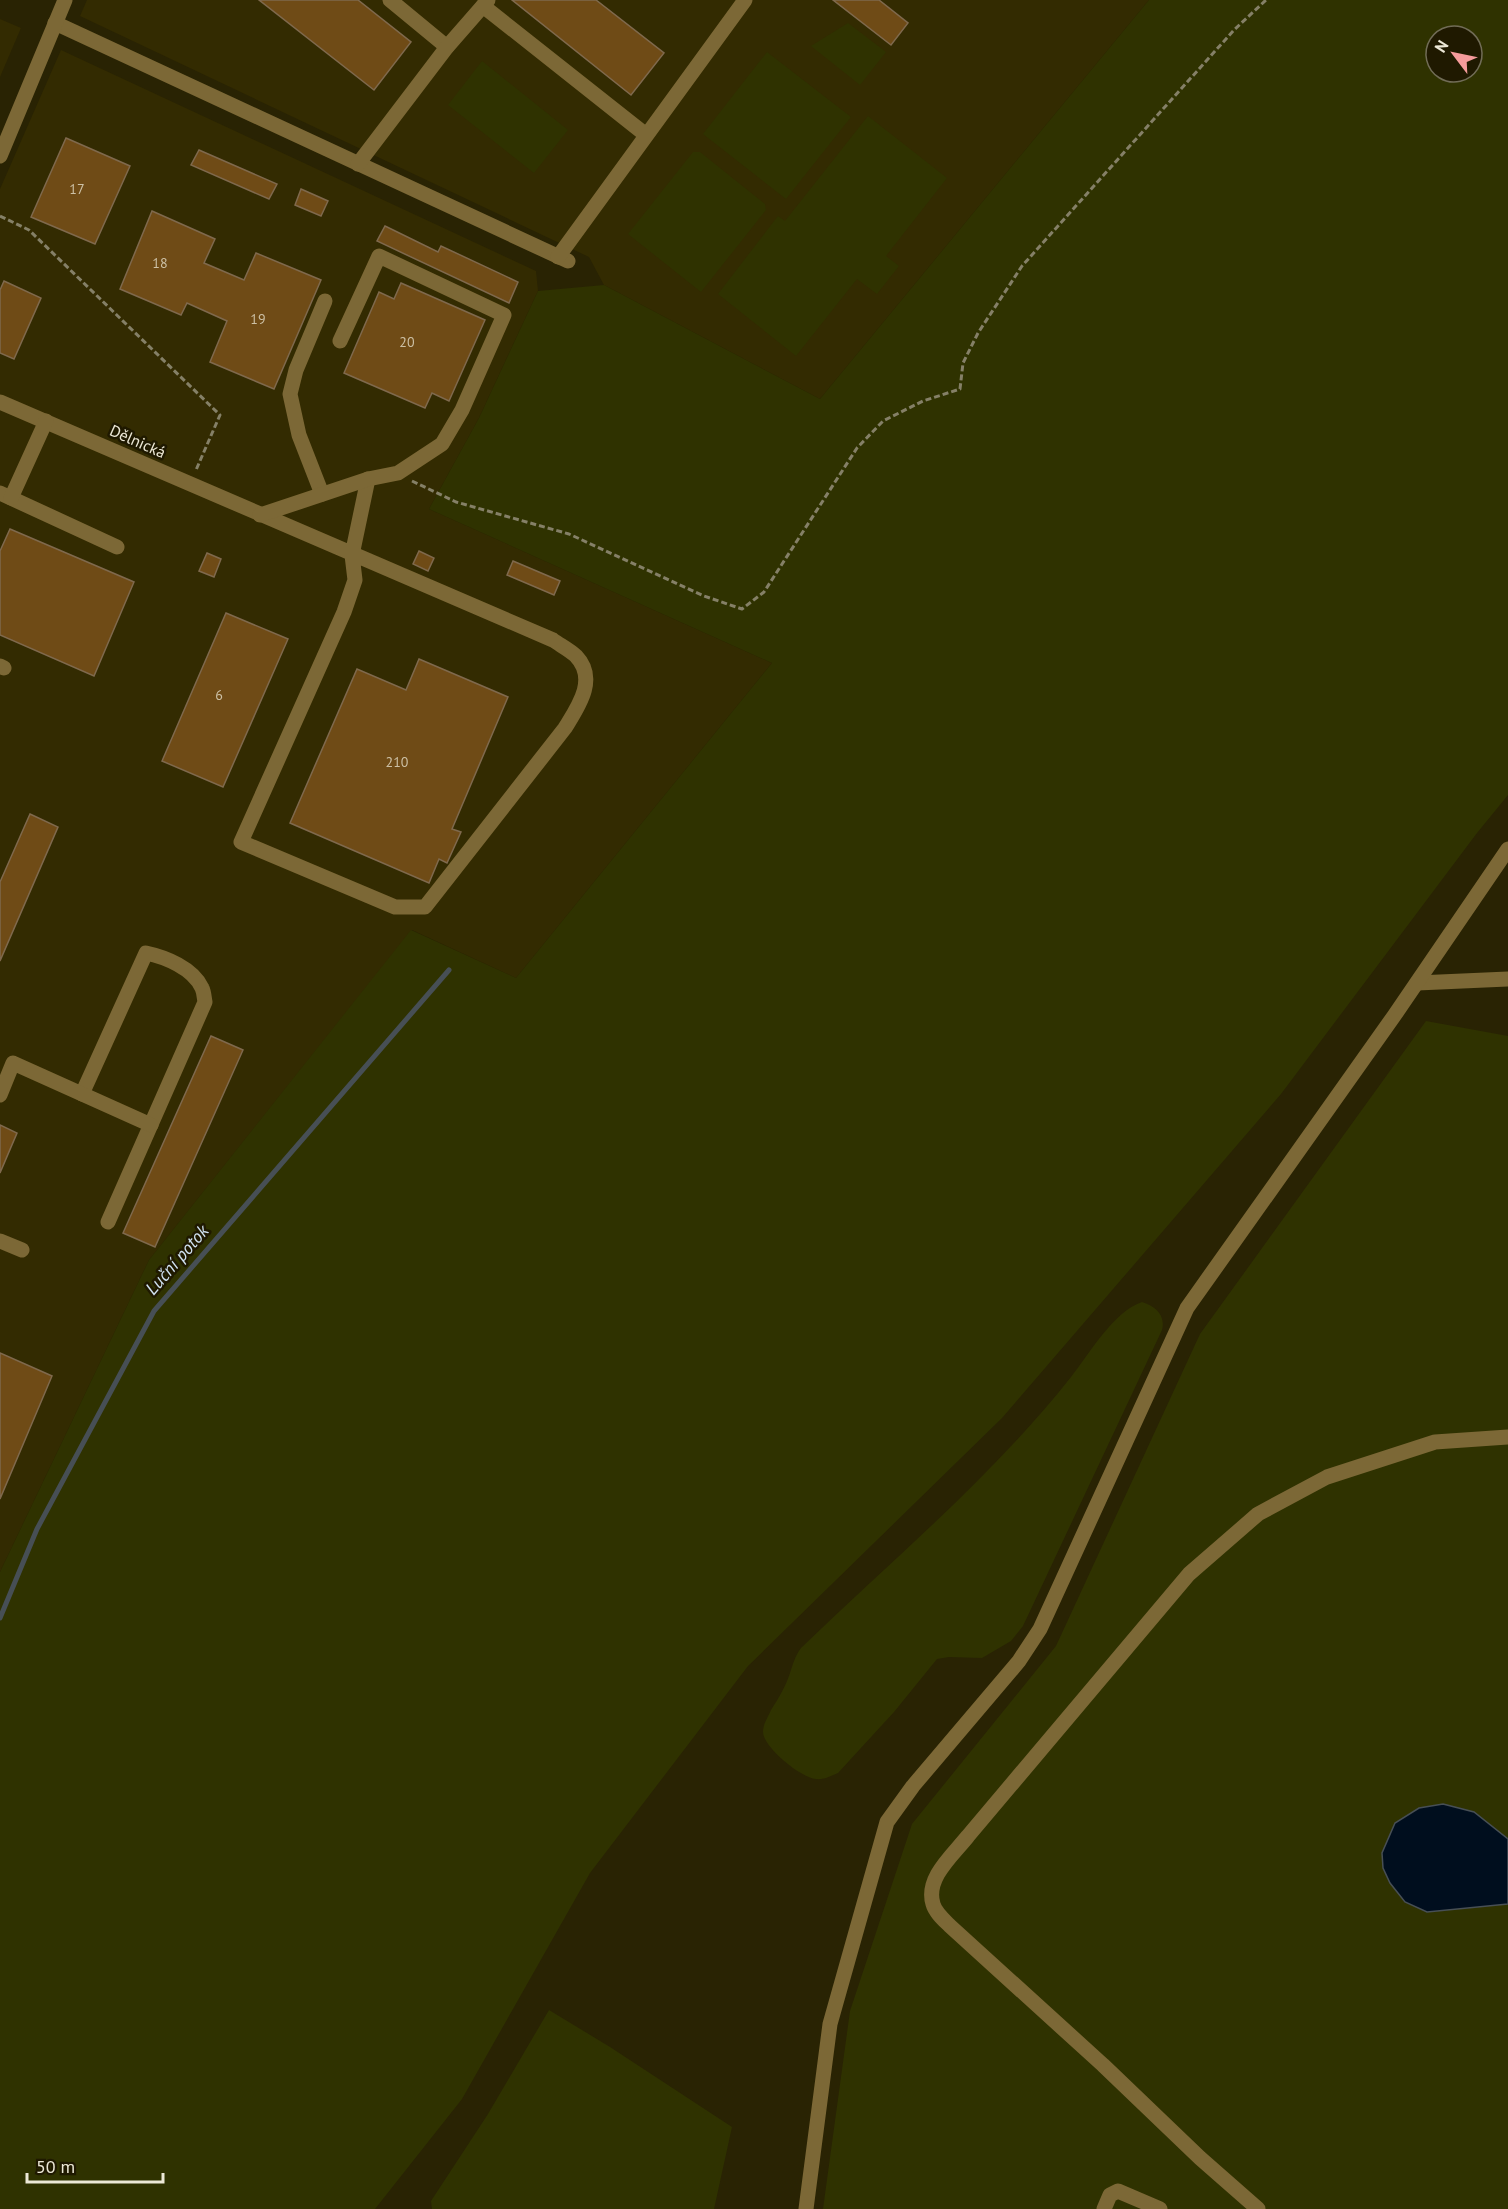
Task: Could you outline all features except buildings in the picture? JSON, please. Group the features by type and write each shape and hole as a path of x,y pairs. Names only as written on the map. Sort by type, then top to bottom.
{"street":[{"path":"0,156 65,0"},
{"path":"390,0 447,47"},
{"path":"55,22 563,259 646,135 745,0"},
{"path":"358,164 447,47 485,3 646,135"},
{"path":"260,515 368,479 398,473 442,444 462,410 504,315 379,256 340,341"},
{"path":"322,494 299,435 290,394 296,370 325,302"},
{"name":"Dělnická","path":"0,402 553,640 577,657 586,674 583,699 565,728 425,907 395,908 241,842 344,612 354,580 352,555"},
{"path":"46,421 5,496 117,547"},
{"path":"352,555 368,479"},
{"path":"806,2209 830,2024 887,1822 913,1786 1019,1661 1040,1629 1187,1308 1418,983 1508,849"},
{"path":"82,1094 146,953 164,957 184,969 202,986 206,1002 108,1222"},
{"path":"1418,983 1508,979"},
{"path":"0,1095 14,1063 151,1125"},
{"path":"0,1241 22,1250"},
{"path":"1258,2209 950,1926 933,1906 931,1887 937,1874 968,1836 1189,1574 1258,1514 1327,1477 1436,1442 1508,1437"},
{"path":"1104,2209 1110,2195 1118,2191 1160,2209"}],"path":[{"path":"398,473 423,488 456,502 569,534 704,596 741,609 764,592 857,448 883,421 923,401 960,389 963,363 978,333 1022,266 1234,30 1266,0"},
{"path":"0,216 29,230 220,415 190,484"}],"shaded area":[{"path":"87,0 1149,0 820,399 604,285 589,257 80,16"},
{"path":"0,19 21,28 0,77"},
{"path":"61,50 536,271 538,291 479,418 429,509 772,663 516,978 412,930 149,1260 0,1572 0,189"}],"green space":[{"path":"1149,0 1508,0 1508,795 1281,1094 1002,1418 748,1666 590,1873 462,2099 375,2209 0,2209 0,1572 149,1260 411,930 516,978 772,663 429,509 479,418 538,291 604,285 820,399"},
{"path":"848,23 886,52 860,85 811,46"},
{"path":"767,52 851,117 786,199 703,134"},
{"path":"482,61 568,130 534,173 448,105"},
{"path":"868,116 947,178 886,256 899,266 877,294 857,279 796,356 718,294 778,216 785,221"},
{"path":"693,152 700,152 765,204 766,210 701,292 628,234"},
{"path":"1426,1021 1508,1036 1508,2209 823,2209 850,2011 912,1824 1056,1646 1200,1334"},
{"path":"1142,1302 1151,1306 1161,1316 1162,1330 1023,1626 1011,1641 982,1658 937,1659 894,1712 838,1773 816,1779 793,1768 769,1746 763,1732 766,1721 784,1688 801,1648 975,1483 1040,1414 1112,1324 1131,1307"},
{"path":"549,2010 732,2127 714,2209 432,2209 431,2201 488,2114"}],"water":[{"path":"1443,1804 1474,1812 1508,1839 1508,1904 1427,1912 1405,1902 1390,1883 1383,1868 1382,1853 1395,1823 1419,1808"}],"waterway":[{"name":"Luční potok","path":"0,1618 37,1529 154,1311 449,970"}]}
